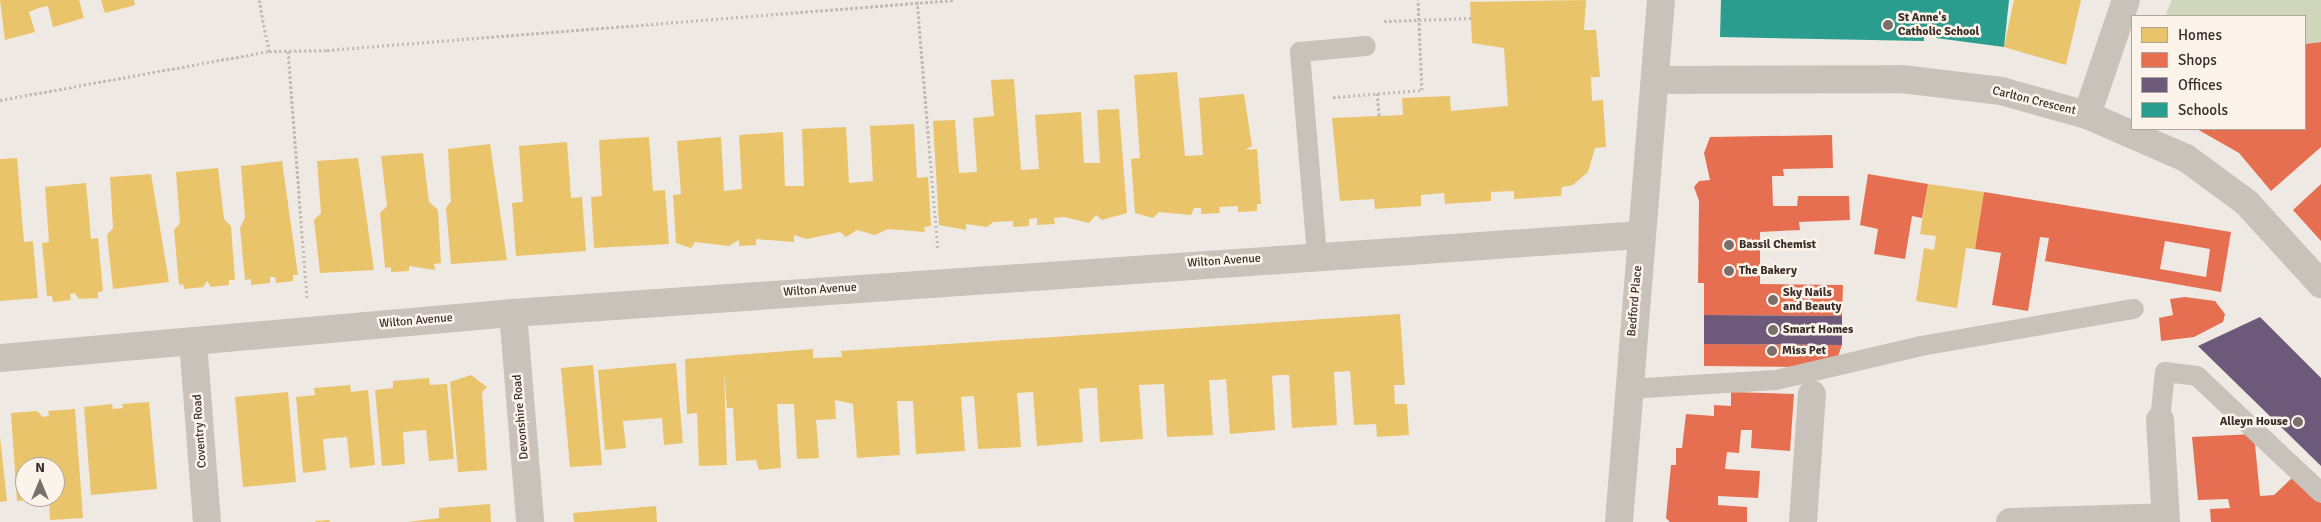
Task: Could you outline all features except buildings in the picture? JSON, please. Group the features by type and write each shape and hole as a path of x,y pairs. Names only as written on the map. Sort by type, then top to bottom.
{"street":[{"name":"Bedford Place","path":"1619,522 1627,389 1658,80 1661,0"},
{"path":"2087,115 2126,0"},
{"name":"Carlton Crescent","path":"1658,80 1902,79 2001,91 2087,115 2186,158 2247,203 2321,284"},
{"name":"Wilton Avenue","path":"0,358 513,313 1316,255 1641,235"},
{"name":"Devonshire Road","path":"513,313 530,522"},
{"name":"Coventry Road","path":"193,340 207,522"},
{"path":"1803,522 1812,394"},
{"path":"2010,522 2166,520 2160,420"}],"lane":[{"path":"1316,255 1300,52 1366,46"},
{"path":"1627,389 1776,380 1921,346 2134,309"},
{"path":"2160,420 2165,372 2197,376 2321,493"}],"path":[{"path":"259,0 270,51"},
{"path":"0,100 270,51 917,1 953,0"},
{"path":"1331,104 1330,97 1422,90 1417,21 1418,0"},
{"path":"917,1 940,281"},
{"path":"1366,46 1384,21 1471,18"},
{"path":"288,51 310,330"},
{"path":"1377,93 1378,116"}],"green space":[{"path":"2172,0 2321,0 2321,42 2306,44 2306,15 2166,14"}],"place":[{"name":"St Anne's Catholic School","path":"1888,25"},
{"name":"Bassil Chemist","path":"1729,245"},
{"name":"The Bakery","path":"1729,271"},
{"name":"Sky Nails and Beauty","path":"1773,300"},
{"name":"Smart Homes","path":"1773,330"},
{"name":"Miss Pet","path":"1772,351"},
{"name":"Alleyn House","path":"2298,422"}]}
